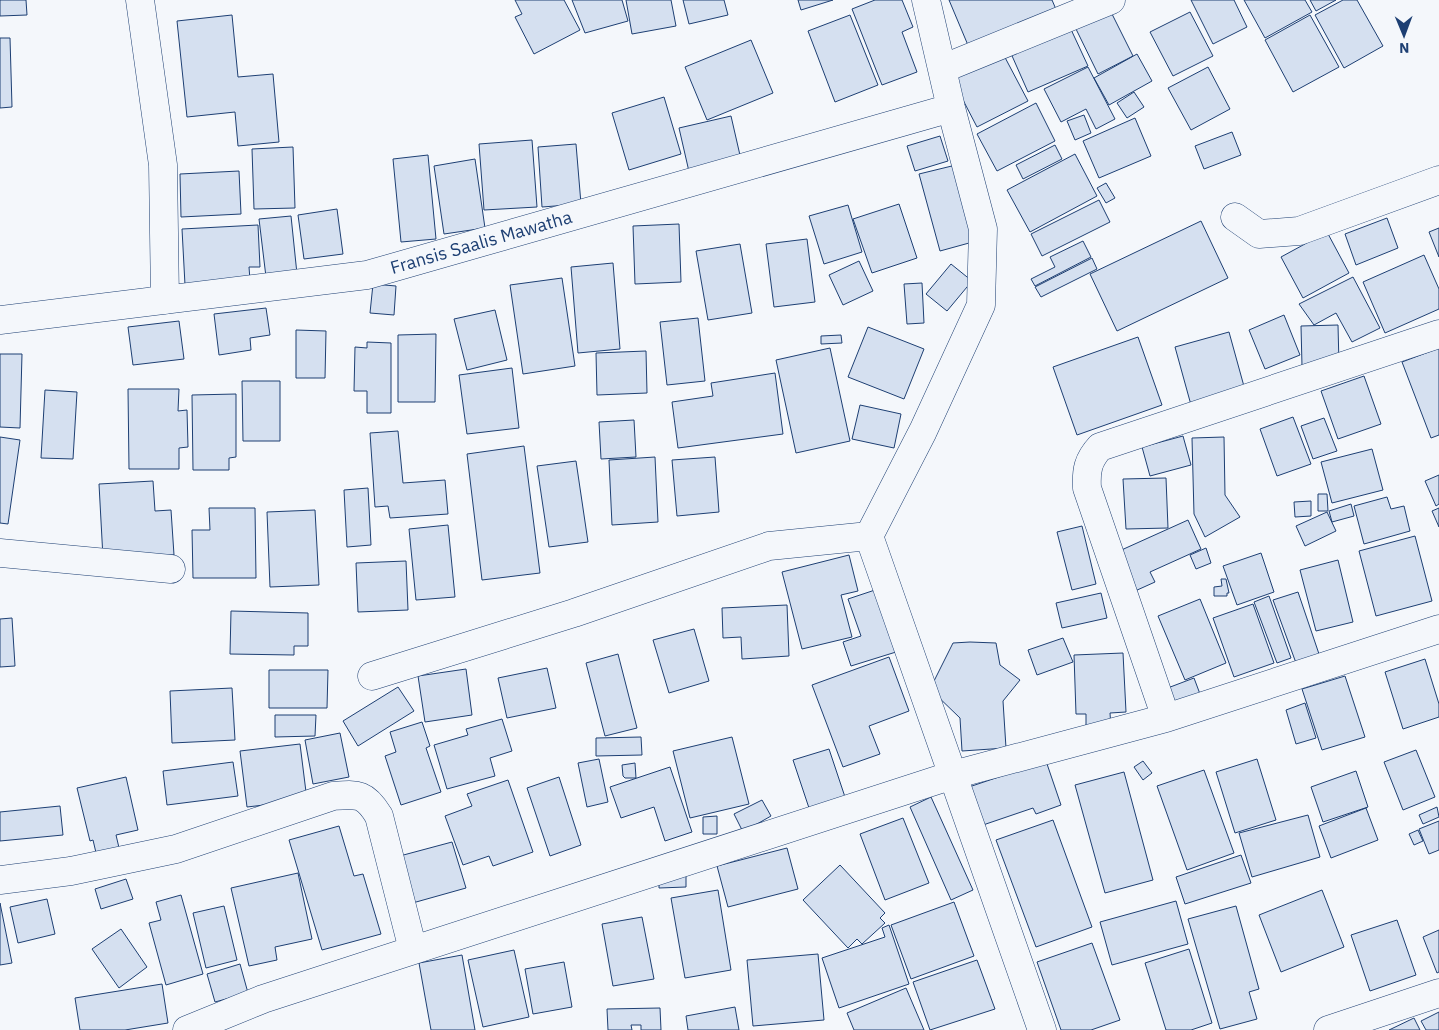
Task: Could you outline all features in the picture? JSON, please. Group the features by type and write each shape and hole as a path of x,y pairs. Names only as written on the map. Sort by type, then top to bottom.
{"street":[{"path":"140,0 163,165 165,300"},
{"path":"926,0 951,108 983,229 981,305 923,431 869,536 1042,1030"},
{"path":"942,69 1111,0"},
{"name":"Fransis Saalis Mawatha","path":"0,320 368,275 951,108"},
{"path":"1235,217 1259,234 1299,231 1439,180"},
{"path":"1166,718 1087,488 1086,472 1090,458 1100,447 1439,334"},
{"path":"372,676 574,614 769,546 869,536"},
{"path":"0,553 171,569"},
{"path":"187,1030 264,999 953,775 1166,718 1439,628"},
{"path":"0,880 71,871 176,849 333,796 353,794 370,801 379,816 413,950"},
{"path":"1328,1030 1439,993"}],"building":[{"path":"0,0 26,0 27,15 0,16"},
{"path":"515,0 564,0 580,30 534,54 515,17 522,14"},
{"path":"572,0 622,0 628,21 585,33"},
{"path":"626,0 671,0 676,26 632,34"},
{"path":"683,0 724,0 728,15 689,24"},
{"path":"798,0 833,0 801,10"},
{"path":"875,0 902,0 913,27 902,32 917,72 882,85 852,9"},
{"path":"949,0 1052,0 1058,14 970,50"},
{"path":"1191,0 1234,0 1247,27 1213,44"},
{"path":"1244,0 1305,0 1312,12 1265,38"},
{"path":"1310,0 1336,0 1316,11"},
{"path":"1343,0 1357,0 1383,46 1344,68 1315,15"},
{"path":"1111,12 1133,56 1098,74 1076,29"},
{"path":"1190,12 1213,56 1173,76 1150,32"},
{"path":"232,15 238,77 273,74 279,142 238,146 235,112 187,117 177,21"},
{"path":"850,15 878,85 835,102 808,31"},
{"path":"1310,15 1339,67 1293,92 1265,40"},
{"path":"1068,23 1088,66 1028,92 1009,49"},
{"path":"0,38 10,38 12,107 0,108"},
{"path":"751,40 773,93 707,120 685,67"},
{"path":"1000,48 1028,101 977,127 949,73"},
{"path":"1137,54 1152,81 1109,105 1094,78"},
{"path":"1088,67 1115,119 1096,129 1086,109 1061,122 1044,89"},
{"path":"1208,67 1230,109 1191,130 1168,88"},
{"path":"1134,92 1144,107 1127,118 1117,103"},
{"path":"664,97 681,154 629,170 612,113"},
{"path":"1036,103 1055,141 997,171 977,134"},
{"path":"1084,115 1091,133 1075,140 1067,121"},
{"path":"731,116 742,164 690,176 679,128"},
{"path":"1135,118 1151,156 1099,178 1083,141"},
{"path":"1232,132 1241,155 1204,169 1195,146"},
{"path":"940,136 948,161 915,171 907,146"},
{"path":"532,140 537,207 484,210 479,144"},
{"path":"576,144 581,204 542,207 538,147"},
{"path":"1055,145 1062,159 1023,179 1016,165"},
{"path":"293,147 295,208 254,209 252,149"},
{"path":"1075,154 1097,196 1030,232 1007,190"},
{"path":"428,155 436,239 401,242 393,159"},
{"path":"475,159 485,228 444,234 434,166"},
{"path":"960,164 980,240 940,251 919,174"},
{"path":"239,171 241,214 181,217 180,174"},
{"path":"1106,183 1115,198 1106,203 1097,188"},
{"path":"1099,200 1110,222 1042,256 1031,234"},
{"path":"899,204 917,258 872,273 853,219"},
{"path":"848,205 862,252 824,264 809,216"},
{"path":"337,209 343,254 304,259 298,215"},
{"path":"291,216 297,274 266,277 259,219"},
{"path":"1387,218 1398,248 1356,265 1345,234"},
{"path":"1201,221 1228,278 1117,331 1090,274"},
{"path":"679,224 681,282 635,284 633,226"},
{"path":"258,225 260,267 249,267 250,280 185,285 182,229"},
{"path":"1439,228 1439,257 1429,232"},
{"path":"1327,232 1349,273 1303,298 1281,257"},
{"path":"807,239 815,302 774,307 766,244"},
{"path":"1083,241 1091,257 1035,286 1031,279 1055,267 1050,257"},
{"path":"740,244 752,313 708,320 696,251"},
{"path":"1424,255 1439,289 1439,309 1385,333 1363,282"},
{"path":"1092,258 1097,269 1041,297 1035,287"},
{"path":"859,261 873,291 843,305 829,275"},
{"path":"613,263 620,349 578,353 571,267"},
{"path":"951,264 972,281 947,311 926,294"},
{"path":"1353,277 1380,328 1352,342 1336,313 1314,325 1299,304"},
{"path":"562,278 575,366 523,374 510,285"},
{"path":"922,283 924,323 907,324 904,284"},
{"path":"373,284 396,286 394,315 370,313"},
{"path":"266,308 270,335 250,338 251,350 219,355 214,314"},
{"path":"495,310 507,360 467,370 454,319"},
{"path":"1284,315 1300,355 1265,369 1249,330"},
{"path":"698,318 705,381 667,385 660,322"},
{"path":"179,321 184,359 133,365 128,327"},
{"path":"1338,325 1339,365 1302,366 1301,326"},
{"path":"868,327 924,349 904,399 848,377"},
{"path":"296,330 326,331 325,378 296,378"},
{"path":"1229,332 1245,390 1191,405 1175,347"},
{"path":"436,334 435,402 398,402 398,335"},
{"path":"841,335 842,343 821,344 821,336"},
{"path":"1138,337 1162,405 1077,435 1053,367"},
{"path":"367,342 391,343 391,413 367,413 367,391 354,391 355,347 367,348"},
{"path":"830,348 850,441 796,453 776,360"},
{"path":"1439,348 1439,435 1431,438 1402,362"},
{"path":"646,351 647,393 597,395 596,353"},
{"path":"0,354 22,354 20,428 0,427"},
{"path":"512,368 519,428 467,434 459,375"},
{"path":"775,373 783,434 678,448 672,402 713,396 711,383"},
{"path":"1364,376 1381,424 1338,439 1321,391"},
{"path":"242,381 280,381 280,441 243,441"},
{"path":"128,389 179,389 178,411 187,410 188,447 179,448 179,469 129,469"},
{"path":"45,390 77,392 73,459 41,458"},
{"path":"236,394 236,457 229,458 229,470 193,470 192,395"},
{"path":"860,405 901,414 894,448 852,439"},
{"path":"1293,417 1311,464 1277,476 1260,429"},
{"path":"1324,418 1337,451 1313,459 1301,426"},
{"path":"634,420 636,457 601,459 599,422"},
{"path":"398,431 403,483 445,480 448,514 390,518 388,506 375,507 370,433"},
{"path":"1183,436 1191,465 1150,476 1142,447"},
{"path":"0,437 20,440 8,524 0,523"},
{"path":"1224,437 1225,495 1240,517 1205,537 1194,514 1192,438"},
{"path":"524,446 540,573 482,580 467,454"},
{"path":"1372,449 1383,490 1332,503 1321,462"},
{"path":"655,457 658,522 612,525 609,460"},
{"path":"715,457 719,512 677,516 672,460"},
{"path":"576,461 588,542 549,547 537,466"},
{"path":"1439,475 1439,504 1436,506 1425,481"},
{"path":"1166,478 1168,528 1126,529 1123,479"},
{"path":"153,481 155,511 171,510 174,555 103,558 99,484"},
{"path":"368,488 371,545 347,547 344,490"},
{"path":"1318,494 1327,494 1328,511 1318,511"},
{"path":"1387,497 1391,509 1404,506 1410,531 1364,544 1354,506"},
{"path":"1311,501 1311,516 1295,517 1294,502"},
{"path":"1351,504 1354,516 1332,522 1329,511"},
{"path":"209,508 255,508 256,578 193,578 192,530 210,530"},
{"path":"1439,508 1439,527 1432,511"},
{"path":"315,510 319,585 270,587 267,512"},
{"path":"1327,512 1336,531 1305,546 1296,526"},
{"path":"1188,520 1201,549 1150,572 1155,582 1135,591 1117,552"},
{"path":"448,525 455,597 416,600 409,529"},
{"path":"1082,526 1096,584 1072,590 1057,532"},
{"path":"1415,536 1432,601 1376,616 1359,551"},
{"path":"1206,548 1211,563 1196,569 1190,555"},
{"path":"1261,553 1274,592 1237,605 1223,566"},
{"path":"849,555 858,591 841,595 852,637 802,649 782,572"},
{"path":"1338,560 1353,622 1316,631 1300,570"},
{"path":"406,561 408,610 358,612 356,563"},
{"path":"1221,579 1226,579 1229,593 1227,593 1227,596 1214,596 1214,587 1222,586"},
{"path":"875,590 896,652 851,666 843,642 861,636 848,599"},
{"path":"1298,592 1319,654 1296,663 1273,600"},
{"path":"1101,593 1107,618 1062,628 1056,603"},
{"path":"1269,596 1291,658 1277,663 1254,602"},
{"path":"1200,599 1226,663 1185,680 1158,616"},
{"path":"1253,604 1274,663 1234,677 1213,618"},
{"path":"787,605 789,656 742,659 741,637 723,638 722,608"},
{"path":"231,611 308,613 308,646 294,646 294,655 230,654"},
{"path":"12,618 15,666 0,667 0,619"},
{"path":"694,629 709,681 669,693 653,640"},
{"path":"1063,638 1073,662 1037,675 1028,650"},
{"path":"953,643 996,643 1000,665 1020,680 1003,701 1006,748 962,751 960,718 930,689"},
{"path":"1123,653 1126,712 1110,713 1111,728 1086,729 1086,714 1076,714 1074,655"},
{"path":"618,654 637,728 605,736 586,663"},
{"path":"889,657 909,711 869,726 880,754 843,767 812,685"},
{"path":"1425,659 1439,704 1439,717 1403,729 1385,672"},
{"path":"547,668 556,708 507,718 498,678"},
{"path":"466,669 472,715 425,722 418,676"},
{"path":"269,670 328,670 327,708 269,708"},
{"path":"1345,676 1365,737 1322,750 1302,689"},
{"path":"1194,678 1200,694 1171,705 1165,689"},
{"path":"398,687 414,711 358,746 343,721"},
{"path":"232,688 235,740 172,743 170,691"},
{"path":"1305,703 1316,738 1296,744 1286,710"},
{"path":"275,715 316,715 315,736 275,737"},
{"path":"502,719 512,751 490,758 495,776 447,789 434,745 468,735 466,729"},
{"path":"422,722 430,746 426,748 441,792 401,805 385,756 396,752 390,732"},
{"path":"340,733 349,777 313,784 305,740"},
{"path":"641,737 642,755 596,756 596,738"},
{"path":"732,737 749,804 690,818 673,751"},
{"path":"300,744 307,800 247,807 240,751"},
{"path":"829,749 846,800 810,811 793,760"},
{"path":"1416,750 1435,797 1403,810 1384,762"},
{"path":"599,759 608,802 587,807 578,763"},
{"path":"1257,759 1276,820 1235,833 1216,772"},
{"path":"1046,761 1061,805 1036,814 1033,808 983,825 969,787"},
{"path":"1143,761 1152,773 1143,780 1134,767"},
{"path":"233,762 238,796 167,805 163,771"},
{"path":"635,763 636,778 625,778 622,765"},
{"path":"670,767 692,832 665,841 654,807 621,818 610,787"},
{"path":"1204,770 1234,853 1187,870 1157,786"},
{"path":"1356,771 1368,807 1323,822 1311,787"},
{"path":"1124,772 1153,880 1105,893 1075,785"},
{"path":"126,777 138,830 116,835 120,852 97,857 93,840 90,841 77,788"},
{"path":"559,777 581,845 550,856 527,788"},
{"path":"508,780 533,852 493,866 489,856 463,865 445,816 472,806 467,794"},
{"path":"931,797 973,890 951,900 910,807"},
{"path":"762,800 771,816 743,832 734,814"},
{"path":"60,806 63,835 0,841 0,812"},
{"path":"1437,807 1439,817 1423,824 1419,815"},
{"path":"1366,808 1378,840 1331,858 1319,826"},
{"path":"1308,815 1320,857 1252,877 1239,833"},
{"path":"717,816 717,834 703,834 703,817"},
{"path":"903,818 929,883 885,900 860,834"},
{"path":"1053,820 1092,927 1036,947 996,840"},
{"path":"1439,821 1439,850 1429,854 1419,829"},
{"path":"339,826 354,876 363,874 381,934 322,950 289,840"},
{"path":"1418,830 1423,841 1414,845 1409,834"},
{"path":"452,842 466,888 409,904 396,857"},
{"path":"787,848 798,889 728,907 717,866"},
{"path":"1241,855 1251,883 1185,904 1176,877"},
{"path":"840,865 885,913 880,918 885,923 862,944 857,939 848,948 803,900"},
{"path":"298,873 312,939 275,947 277,960 249,966 231,888"},
{"path":"686,876 686,887 659,888 659,878"},
{"path":"126,879 133,899 101,909 95,889"},
{"path":"718,890 731,970 685,978 671,898"},
{"path":"1322,890 1344,947 1281,972 1259,915"},
{"path":"181,895 203,974 166,985 149,923 161,920 156,902"},
{"path":"47,899 55,934 18,943 10,907"},
{"path":"1176,901 1188,944 1112,965 1100,922"},
{"path":"954,902 974,956 911,979 891,925"},
{"path":"0,903 12,963 0,965"},
{"path":"224,906 237,960 206,968 193,913"},
{"path":"1236,906 1259,989 1249,992 1257,1019 1220,1029 1188,919"},
{"path":"642,917 654,979 613,986 602,924"},
{"path":"1397,920 1416,975 1370,991 1351,935"},
{"path":"889,925 909,984 839,1008 822,958 885,937 882,928"},
{"path":"121,929 147,967 119,988 92,949"},
{"path":"1439,930 1439,972 1437,973 1423,937"},
{"path":"1092,943 1120,1020 1091,1030 1061,1030 1037,962"},
{"path":"1189,949 1212,1023 1191,1030 1166,1030 1145,963"},
{"path":"514,950 529,1017 483,1027 468,960"},
{"path":"818,954 824,1020 753,1026 747,960"},
{"path":"462,955 475,1030 431,1030 419,963"},
{"path":"977,960 995,1009 930,1030 913,982"},
{"path":"564,962 572,1007 533,1014 525,969"},
{"path":"240,964 248,993 215,1002 207,974"},
{"path":"162,984 168,1023 125,1030 80,1030 75,998"},
{"path":"906,988 924,1030 854,1030 847,1013"},
{"path":"735,1007 739,1030 688,1030 686,1016"},
{"path":"660,1008 661,1030 641,1030 641,1025 631,1025 632,1030 608,1030 607,1009"},
{"path":"1439,1012 1439,1030 1426,1030 1421,1021"},
{"path":"1414,1018 1420,1030 1389,1030"}]}
